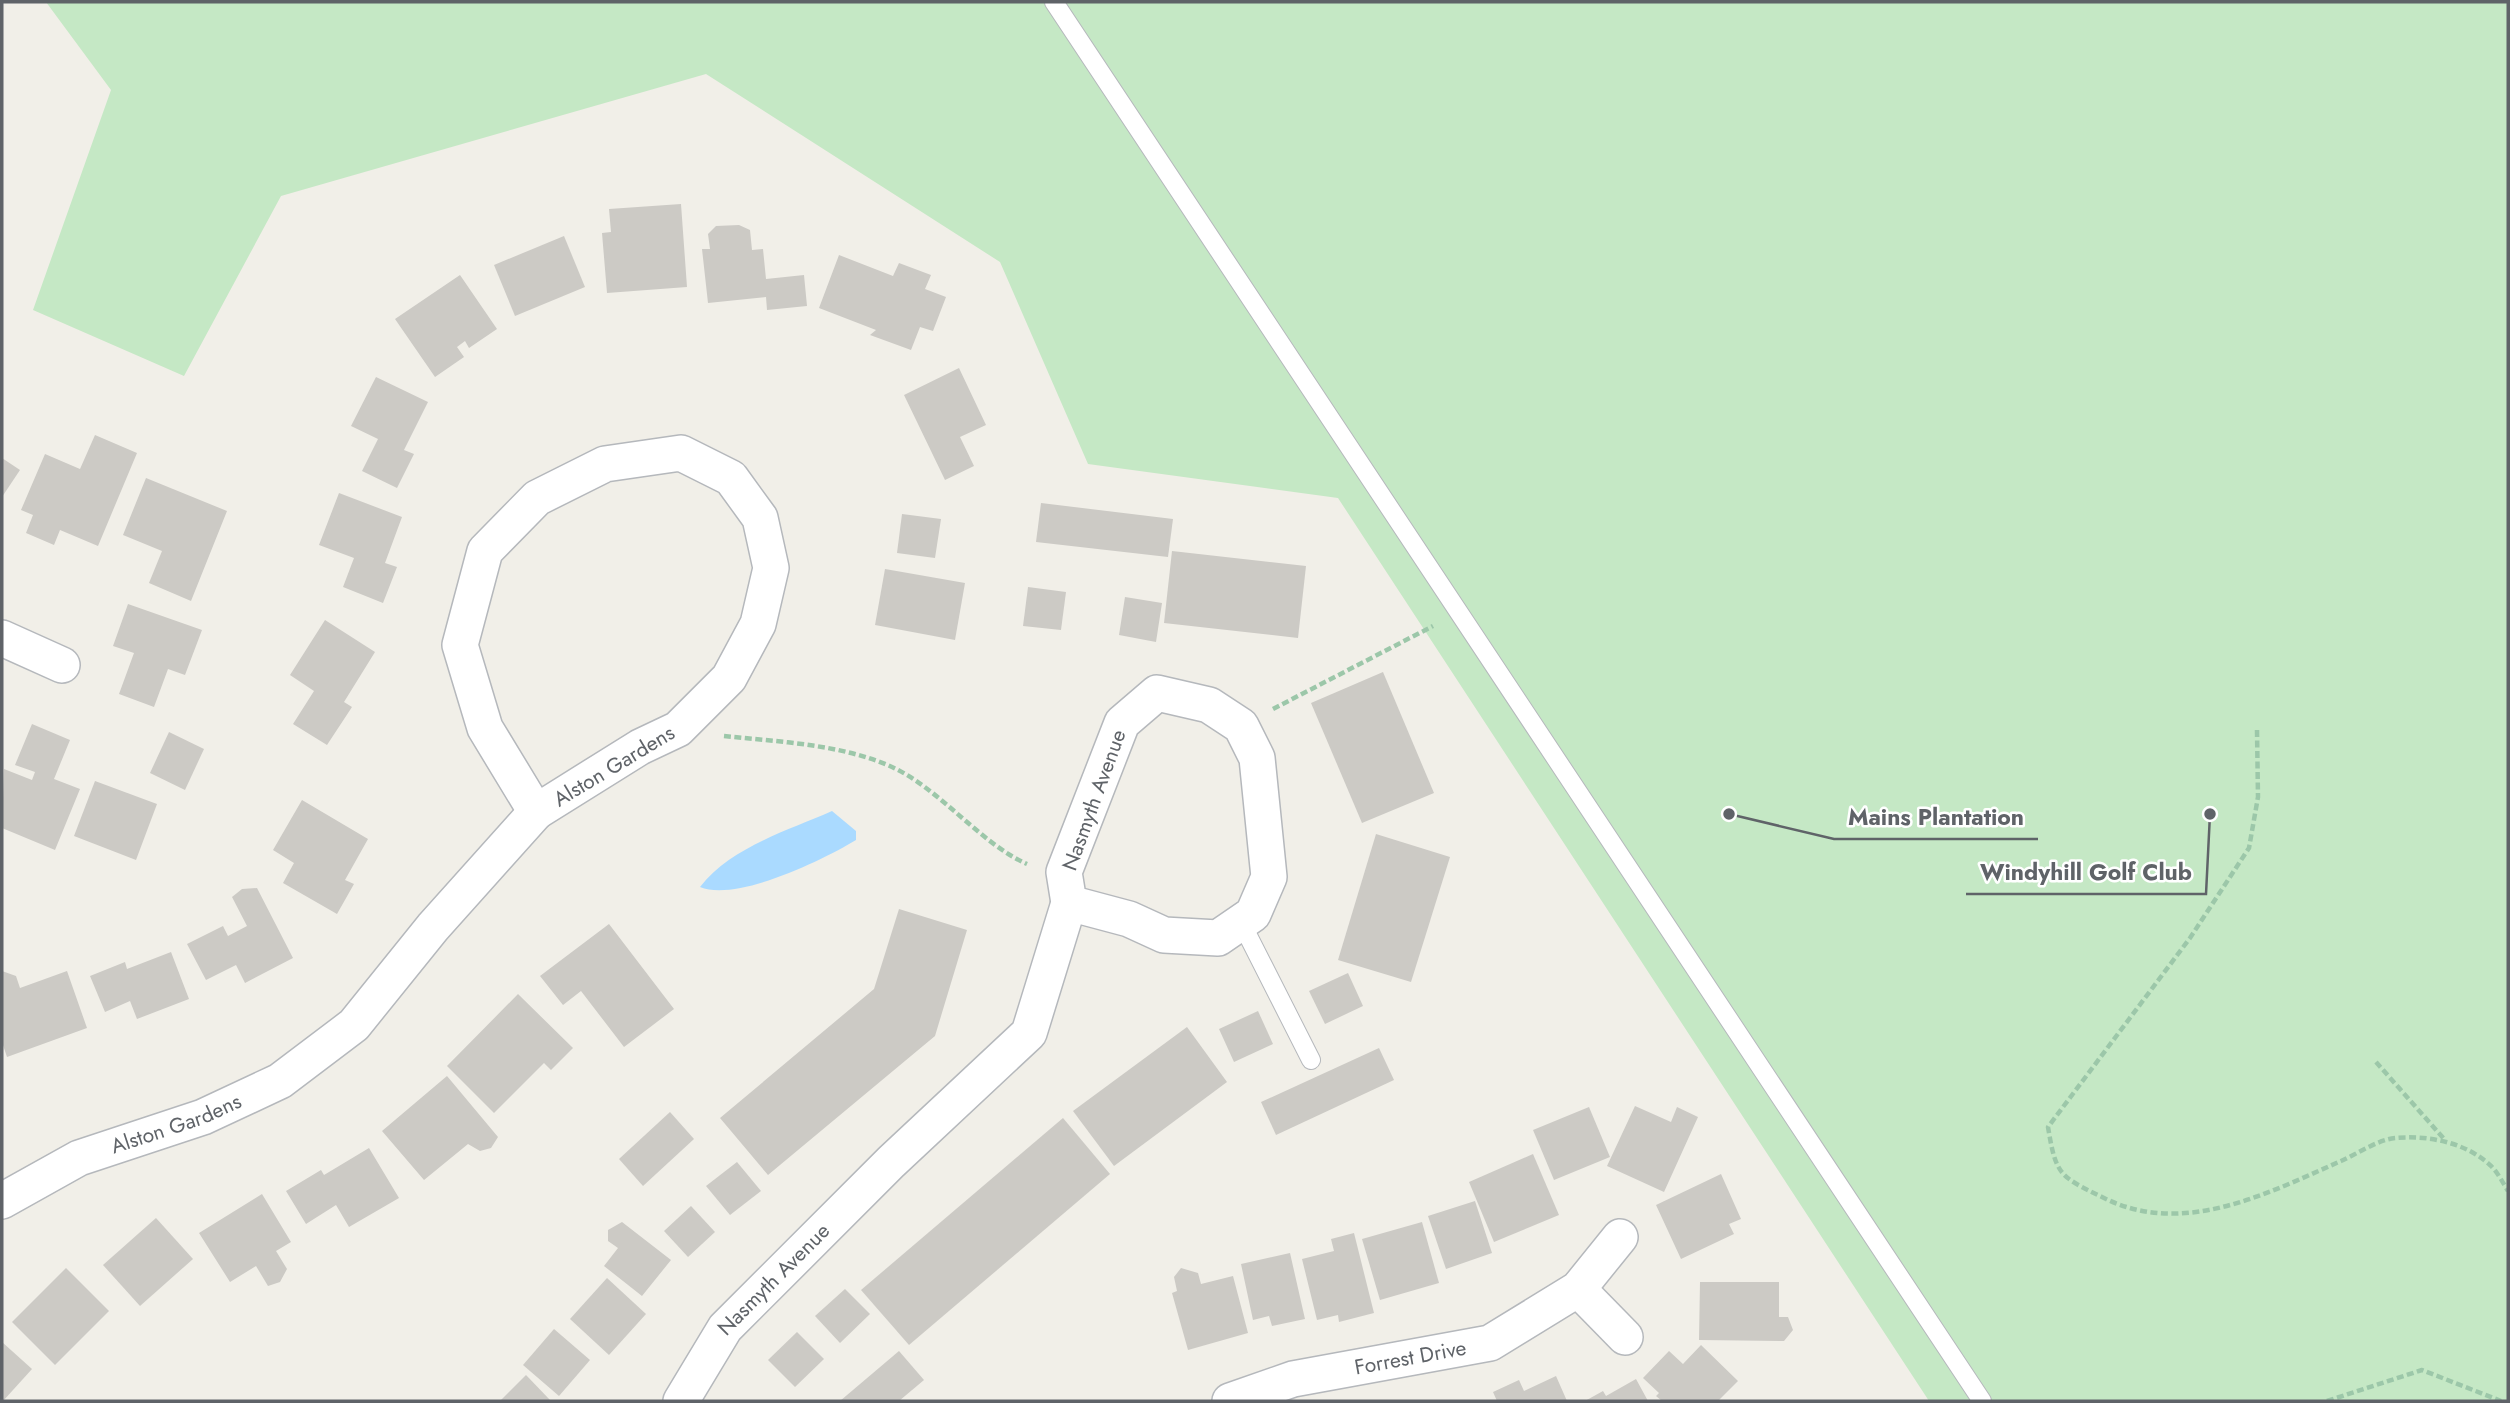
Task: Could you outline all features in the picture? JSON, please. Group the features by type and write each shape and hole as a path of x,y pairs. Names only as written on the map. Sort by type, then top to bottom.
{"street":[{"name":"Alston Gardens","path":"2,1201 79,1158 203,1117 280,1081 354,1025 433,927 536,812 640,747 678,729 729,678 758,624 771,568 760,518 731,478 681,453 605,464 537,498 485,551 460,645 485,728 536,812"},
{"path":"2,638 62,664"},
{"name":"Nasmyth Avenue","path":"681,1401 725,1328 891,1162 1029,1033 1066,888 1122,723 1157,693 1209,705 1241,726 1256,758 1269,877 1253,915 1217,938 1164,934 1066,888"},
{"name":"Forrest Drive","path":"1230,1401 1293,1379 1490,1343 1578,1289 1620,1237"},
{"path":"1578,1289 1625,1337"}],"lane":[{"path":"1054,2 1982,1401"},
{"path":"1241,922 1311,1060"}],"path":[{"path":"1241,726 1461,612"},
{"path":"678,729 835,749 893,768 982,831 1004,852 1066,888"},
{"path":"2257,730 2258,797 2249,848 2190,938 2048,1127 2054,1163 2072,1182 2118,1206 2177,1215 2220,1210 2287,1185 2393,1138 2446,1140"},
{"path":"2376,1062 2446,1140 2490,1164 2508,1191"},
{"path":"2328,1401 2422,1370 2501,1401"}],"green space":[{"path":"46,2 2508,2 2508,1401 1929,1401 1338,498 1088,464 1000,262 706,74 281,196 184,376 33,310 111,90"}],"water":[{"path":"832,811 856,831 856,840 802,868 757,884 716,890 700,887 727,861 744,851"}],"building":[{"path":"681,204 687,287 607,293 602,233 611,232 609,209"},
{"path":"739,225 750,230 752,250 763,249 766,279 804,275 807,306 767,310 766,297 708,303 702,249 710,249 708,234 716,226"},
{"path":"564,236 585,287 515,316 494,265"},
{"path":"839,255 893,276 899,263 931,275 925,289 946,297 933,331 920,327 911,350 870,335 876,330 819,308"},
{"path":"460,275 497,329 469,348 465,341 457,347 464,357 435,377 395,319"},
{"path":"959,368 986,425 960,437 974,466 945,480 904,395"},
{"path":"376,377 428,402 404,450 414,454 397,488 362,471 378,439 351,426"},
{"path":"95,435 137,453 98,546 60,530 54,545 26,533 33,515 21,510 45,454 80,469"},
{"path":"2,458 20,470 2,497"},
{"path":"146,478 227,511 191,601 149,583 162,551 123,535"},
{"path":"339,493 402,517 385,563 397,567 383,603 343,587 354,558 319,545"},
{"path":"1041,503 1173,519 1168,557 1036,542"},
{"path":"902,514 941,519 935,558 897,553"},
{"path":"1172,551 1306,566 1298,638 1164,623"},
{"path":"885,569 965,583 955,640 875,625"},
{"path":"1028,587 1066,592 1061,630 1023,626"},
{"path":"1125,597 1162,603 1156,642 1119,635"},
{"path":"128,604 202,630 185,675 168,669 154,707 119,694 134,653 113,646"},
{"path":"325,620 375,652 344,702 352,707 327,745 293,724 314,691 290,675"},
{"path":"1383,672 1434,793 1362,823 1311,703"},
{"path":"32,724 70,740 54,779 80,789 55,850 2,828 4,769 32,780 35,772 15,765"},
{"path":"169,732 204,749 185,790 150,773"},
{"path":"95,781 157,804 136,860 74,836"},
{"path":"302,800 368,839 345,880 354,884 337,914 283,883 294,863 273,850"},
{"path":"1376,834 1450,857 1411,982 1338,960"},
{"path":"257,888 293,958 245,983 236,965 206,980 187,944 223,926 228,936 247,926 232,897 242,889"},
{"path":"899,909 967,930 935,1036 768,1175 720,1118 874,989"},
{"path":"609,924 674,1009 624,1047 581,991 563,1005 540,976"},
{"path":"171,952 189,999 137,1019 130,1001 105,1012 90,976 125,962 127,969"},
{"path":"2,971 16,976 20,988 67,971 87,1028 7,1057 2,1042"},
{"path":"1348,973 1363,1006 1325,1024 1309,991"},
{"path":"518,994 573,1048 551,1070 544,1063 494,1113 447,1066"},
{"path":"1258,1011 1273,1044 1234,1062 1219,1029"},
{"path":"1187,1027 1227,1082 1114,1166 1073,1111"},
{"path":"1379,1048 1394,1080 1276,1135 1261,1102"},
{"path":"447,1076 498,1137 491,1148 480,1151 468,1144 424,1180 382,1131"},
{"path":"1635,1106 1671,1122 1677,1107 1698,1117 1664,1192 1607,1166"},
{"path":"1589,1107 1610,1157 1554,1180 1533,1130"},
{"path":"670,1112 694,1139 643,1186 619,1159"},
{"path":"1063,1118 1110,1174 909,1345 861,1290"},
{"path":"369,1148 399,1198 349,1227 336,1205 306,1224 286,1191 321,1170 324,1175"},
{"path":"1533,1154 1559,1215 1494,1242 1469,1182"},
{"path":"737,1162 761,1191 730,1215 706,1186"},
{"path":"1721,1174 1741,1219 1729,1224 1734,1234 1681,1259 1656,1205"},
{"path":"262,1194 291,1242 276,1251 287,1269 280,1282 268,1286 256,1266 230,1282 199,1233"},
{"path":"1475,1201 1492,1253 1446,1269 1428,1216"},
{"path":"691,1206 715,1232 688,1257 664,1231"},
{"path":"156,1218 193,1259 140,1306 103,1265"},
{"path":"622,1222 671,1260 642,1296 604,1266 618,1248 608,1241 608,1230"},
{"path":"1422,1222 1439,1283 1380,1300 1362,1239"},
{"path":"1354,1233 1374,1313 1339,1322 1338,1315 1317,1320 1302,1259 1334,1251 1331,1239"},
{"path":"1290,1253 1305,1319 1272,1326 1269,1316 1253,1320 1241,1264"},
{"path":"66,1268 109,1311 55,1365 12,1322"},
{"path":"1181,1268 1198,1273 1201,1284 1233,1276 1248,1333 1188,1350 1172,1293 1177,1291 1174,1277"},
{"path":"607,1278 646,1314 609,1355 570,1319"},
{"path":"1700,1282 1779,1282 1779,1317 1788,1317 1793,1330 1784,1341 1699,1340"},
{"path":"845,1289 870,1314 840,1343 815,1316"},
{"path":"554,1329 590,1360 559,1396 523,1365"},
{"path":"797,1332 824,1359 795,1387 768,1360"},
{"path":"2,1342 32,1369 3,1401 2,1401"},
{"path":"1701,1345 1738,1381 1718,1401 1662,1401 1656,1396 1659,1393 1643,1378 1669,1351 1683,1364"},
{"path":"899,1351 924,1380 899,1401 840,1401"},
{"path":"526,1375 551,1401 500,1401"},
{"path":"1556,1376 1567,1401 1497,1401 1493,1392 1519,1380 1524,1391"},
{"path":"1636,1379 1648,1401 1585,1401 1603,1391 1606,1396"}],"place":[{"name":"Mains Plantation","path":"1729,814"},
{"name":"Windyhill Golf Club","path":"2210,814"}]}
